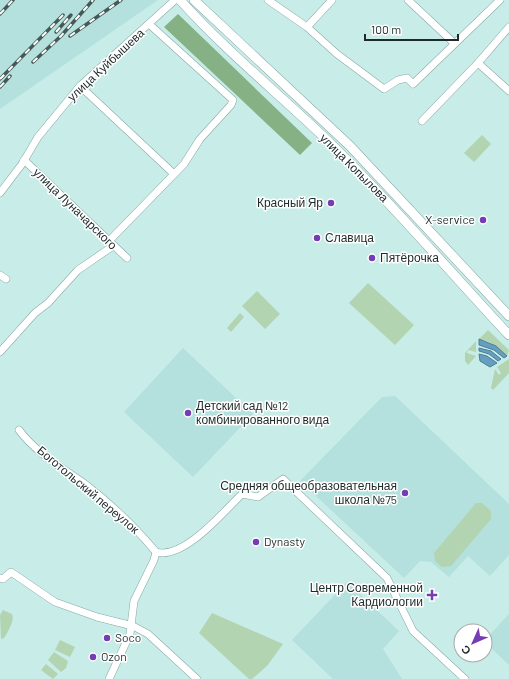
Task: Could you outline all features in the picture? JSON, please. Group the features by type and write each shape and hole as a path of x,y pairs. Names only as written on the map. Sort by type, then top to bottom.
{"main road":[{"name":"улица Копылова","path":"180,0 189,11 305,119 366,179 509,335"},
{"name":"улица Копылова","path":"195,2 350,146 509,316"}],"street":[{"name":"улица Куйбышева","path":"0,193 50,120 80,86 175,0"},
{"path":"268,0 308,27 337,54 384,89 402,78 407,78 413,84 500,0"},
{"path":"308,27 332,0"},
{"path":"408,0 454,43"},
{"path":"0,352 35,313 48,303 78,270 111,243 184,164 200,139 231,105 233,100 149,24"},
{"path":"422,121 478,64 509,27"},
{"path":"478,64 509,91"},
{"path":"80,86 174,174"},
{"name":"улица Луначарского","path":"24,160 127,258"},
{"name":"Боготольский переулок","path":"19,430 59,466 96,493 140,532 156,552"},
{"path":"109,679 133,626 134,601 154,560 156,552 163,554 178,550 201,533 242,494 258,497 282,479 387,578 413,630 465,679"},
{"path":"0,578 3,579 11,572 55,602 94,616 133,626 148,634 197,679"}],"shaded area":[{"path":"0,0 158,0 0,109"},
{"path":"479,339 496,346 507,356 504,358 494,350 479,345"},
{"name":"Детский сад №12 комбинированного вида","path":"183,348 253,414 193,477 124,412"},
{"path":"479,348 491,351 501,359 498,361 489,354 479,351"},
{"path":"479,354 487,356 497,363 490,367 480,361"},
{"name":"Средняя общеобразовательная школа №75","path":"395,396 509,504 509,555 490,576 468,556 449,577 431,562 420,561 404,578 300,481 382,397"},
{"path":"347,582 399,631 383,649 402,679 333,679 292,640"},
{"path":"509,614 509,665 493,650 493,631"}],"green space":[{"path":"178,14 312,143 300,155 164,27"},
{"path":"482,135 491,144 474,162 464,153"},
{"path":"368,283 414,325 395,345 349,303"},
{"path":"257,291 280,314 265,329 242,306"},
{"path":"240,313 244,317 231,332 227,328"},
{"path":"488,330 509,350 507,356 489,342 479,339"},
{"path":"476,341 476,352 468,350 467,353 476,356 468,365 465,361 465,353"},
{"path":"509,359 509,373 493,390 491,388 495,369 499,375 501,373 497,367"},
{"path":"476,503 482,503 491,511 491,519 451,566 442,567 435,561 434,553"},
{"path":"3,610 12,614 13,619 4,638 1,639 0,615"},
{"path":"212,613 283,644 267,666 252,679 249,679 199,633"},
{"path":"60,640 75,647 70,657 55,650"},
{"path":"54,652 68,661 66,668 61,672 48,660"},
{"path":"46,664 58,674 53,679 41,670"}],"railway":[{"path":"0,14 13,0"},
{"path":"33,62 61,36 93,0"},
{"path":"70,36 121,0"},
{"path":"0,79 63,15"},
{"path":"56,32 71,15"},
{"path":"0,87 10,76"}],"place":[{"name":"Красный Яр","path":"331,203"},
{"name":"X-service","path":"483,220"},
{"name":"Славица","path":"317,238"},
{"name":"Пятёрочка","path":"372,258"},
{"name":"Детский сад №12 комбинированного вида","path":"188,413"},
{"name":"Средняя общеобразовательная школа №75","path":"405,493"},
{"name":"Dynasty","path":"256,542"},
{"name":"Центр Современной Кардиологии","path":"432,595"},
{"name":"Soco","path":"107,638"},
{"name":"Ozon","path":"93,657"}]}
